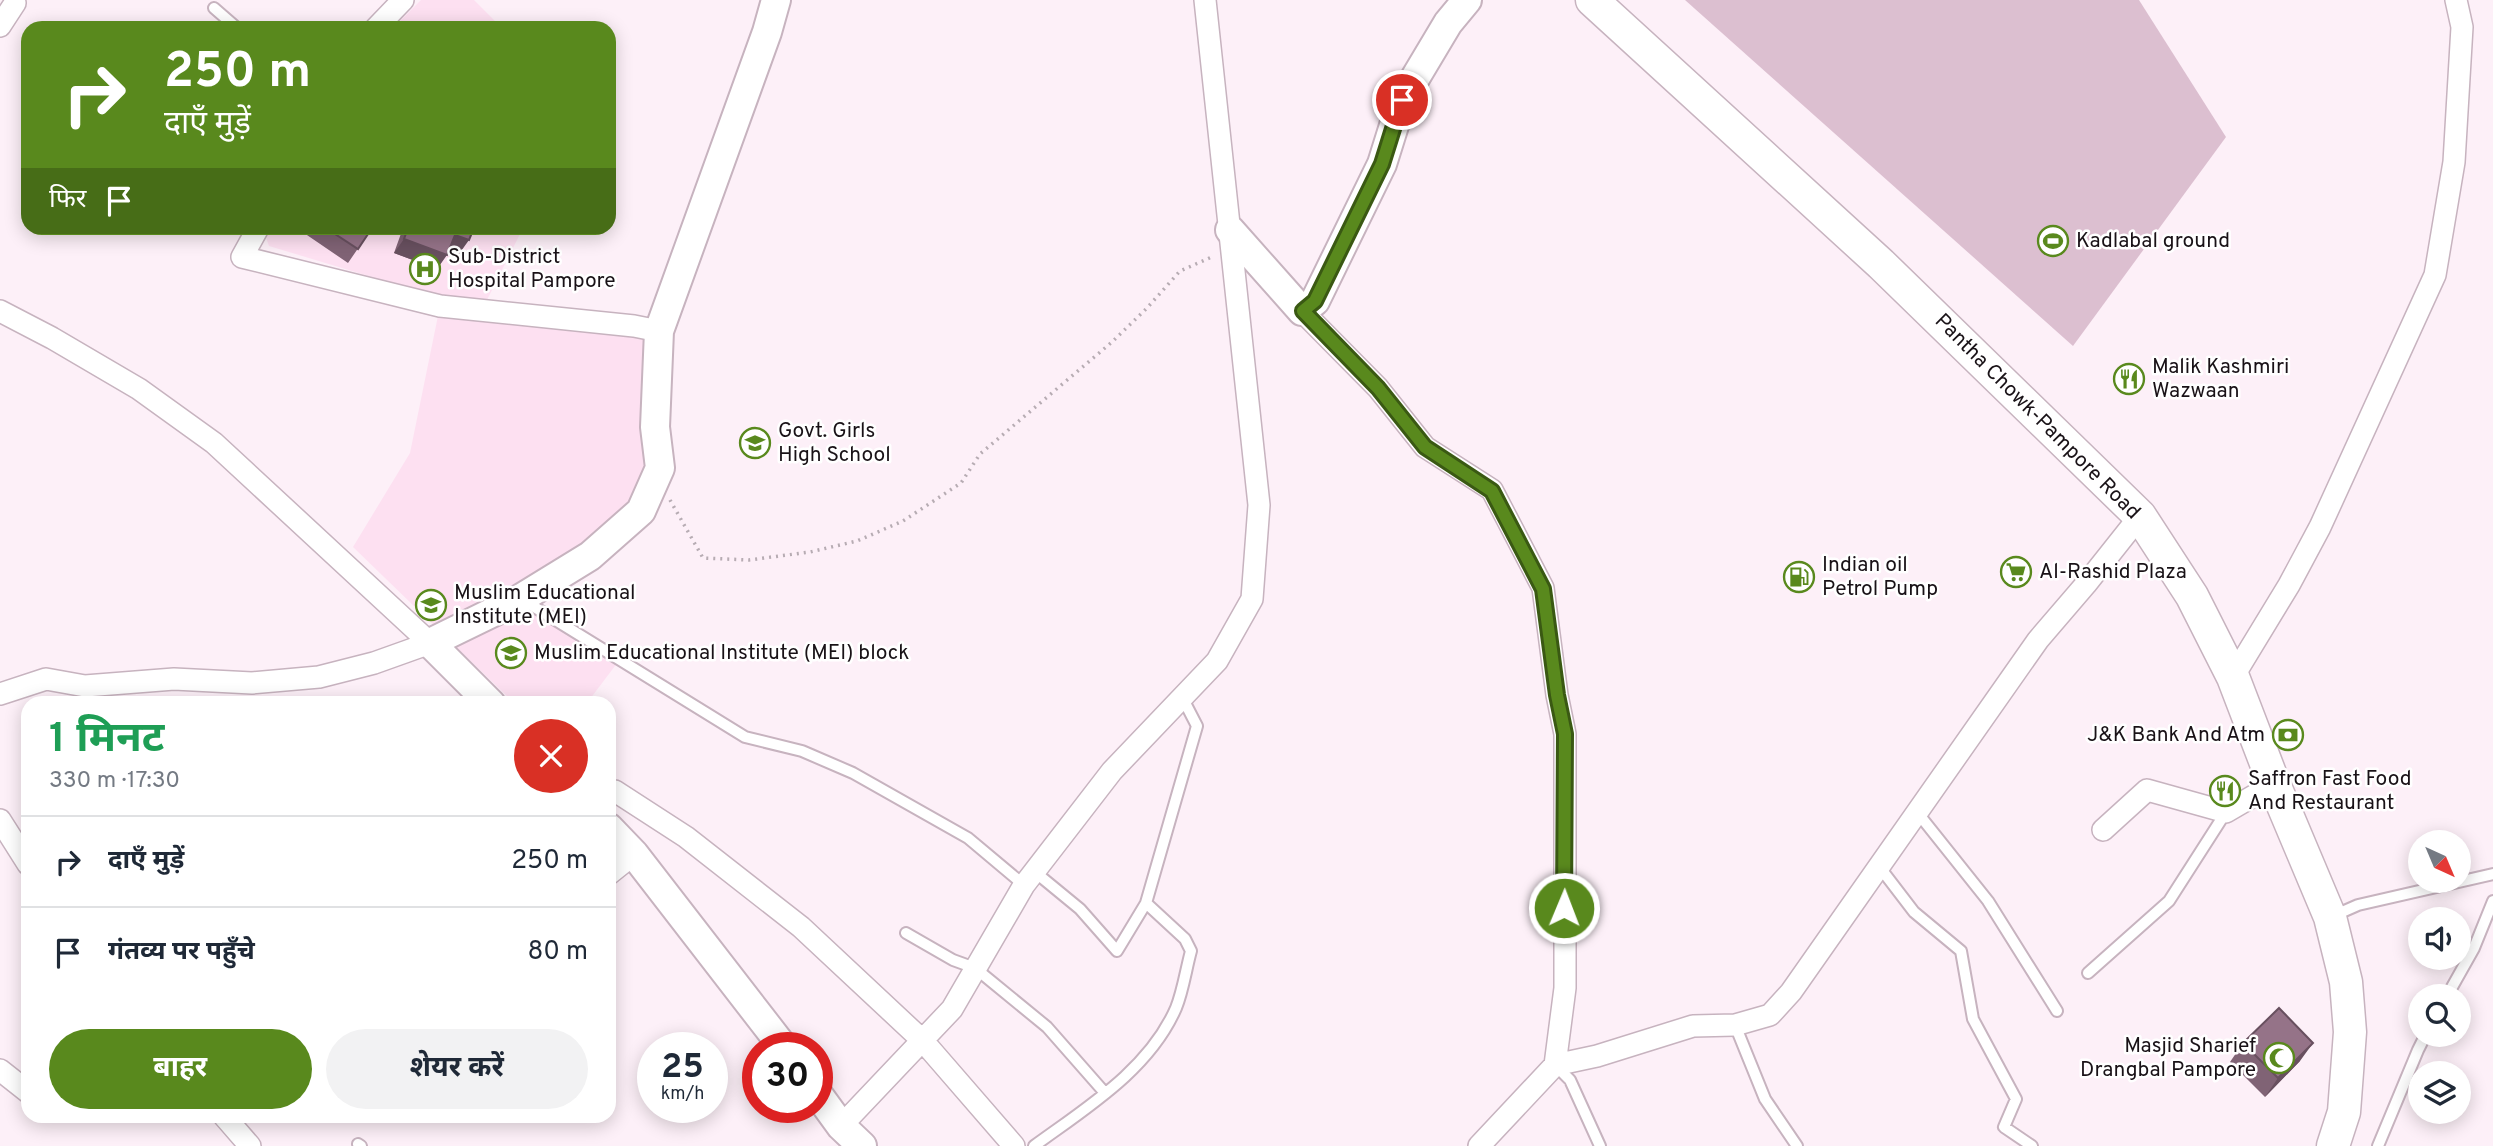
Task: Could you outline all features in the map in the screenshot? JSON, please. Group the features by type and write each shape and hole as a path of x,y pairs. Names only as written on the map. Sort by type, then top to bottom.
{"main road":[{"name":"Pantha Chowk-Pampore Road","path":"1592,0 1881,264 2140,516 2192,596 2233,677 2330,917 2346,982 2350,1032 2344,1112 2333,1146"}],"street":[{"path":"383,21 403,0"},
{"path":"0,694 46,679 85,686 174,679 252,683 319,677 374,663 430,643 520,599 590,556 641,511 660,468 655,427 659,331 767,32 776,0"},
{"path":"842,1126 952,1009 1029,879 1112,771 1217,661 1252,599 1259,505 1205,0"},
{"path":"1303,311 1315,301 1382,164 1402,100 1448,23 1467,0"},
{"path":"2233,677 2289,585 2320,527 2435,275 2454,162 2462,27 2456,0"},
{"path":"0,26 13,2"},
{"path":"254,235 242,257 440,306 634,326 659,331"},
{"path":"1231,239 1378,388 1425,447 1492,491 1543,589 1565,734 1565,988 1555,1065"},
{"path":"0,311 139,389 215,443 430,643 483,696"},
{"path":"1479,1146 1555,1065 1597,1056 1693,1026 1735,1025 1770,1015 1791,992 2038,640 2087,584 2140,516"},
{"path":"2103,830 2147,790 2226,812 2274,784"},
{"path":"616,792 685,837 801,927 923,1041 1014,1146"},
{"path":"0,820 21,853"},
{"path":"616,835 634,854 772,1032"},
{"path":"616,868 634,854"},
{"path":"0,1070 21,1086"},
{"path":"833,1114 862,1146"},
{"path":"230,1123 250,1146"}],"lane":[{"path":"214,9 229,21"},
{"path":"520,599 621,658 745,737 802,751 853,773 968,838 1080,909 1117,951 1146,903 1197,726 1182,697"},
{"path":"1917,811 1988,901 2057,1011"},
{"path":"2088,973 2169,901 2226,812"},
{"path":"1878,865 1913,912 1961,951 1973,1019 2016,1099 2004,1127 2032,1146"},
{"path":"2330,917 2358,905 2493,874"},
{"path":"2454,984 2474,948 2493,901"},
{"path":"1034,1146 1105,1093 1151,1051 1176,1008 1191,951 1185,939 1146,903"},
{"path":"906,933 953,960 975,968 1047,1027 1105,1093"},
{"path":"1735,1025 1765,1099 1797,1146"},
{"path":"2378,1146 2420,1047"},
{"path":"1555,1065 1570,1080 1600,1146"}],"path":[{"path":"660,468 661,482 703,558 749,560 810,552 857,541 903,521 961,483 980,454 1112,342 1180,271 1231,239"}],"shaded area":[{"path":"421,0 474,0 495,21 400,21"},
{"name":"Kadlabal ground","path":"1685,0 2139,0 2226,137 2073,346"},
{"name":"Sub-District Hospital Pampore","path":"265,235 520,235 484,306 425,293 269,246"},
{"path":"440,306 659,331 641,511 521,599 621,658 592,696 507,696 353,547 410,453"}],"building":[{"path":"337,235 367,235 358,249"},
{"path":"405,235 455,235 447,255 404,239"},
{"path":"455,235 471,235 469,240"},
{"path":"2279,1008 2313,1043 2278,1078 2243,1043"}],"place":[{"name":"Kadlabal ground","path":"2053,241"},
{"name":"Sub-District Hospital Pampore","path":"425,269"},
{"name":"Malik Kashmiri Wazwaan","path":"2129,379"},
{"name":"Govt. Girls High School","path":"755,443"},
{"name":"Al-Rashid Plaza","path":"2016,572"},
{"name":"Indian oil Petrol Pump","path":"1799,577"},
{"name":"Muslim Educational Institute (MEI)","path":"431,605"},
{"name":"Muslim Educational Institute (MEI) block","path":"511,653"},
{"name":"J&K Bank And Atm","path":"2288,735"},
{"name":"Saffron Fast Food And Restaurant","path":"2225,791"},
{"name":"Masjid Sharief Drangbal Pampore","path":"2279,1058"}],"route":[{"path":"1402,100 1382,164 1315,301 1303,311 1378,388 1425,447 1492,491 1543,589 1565,734 1564,908"}]}
